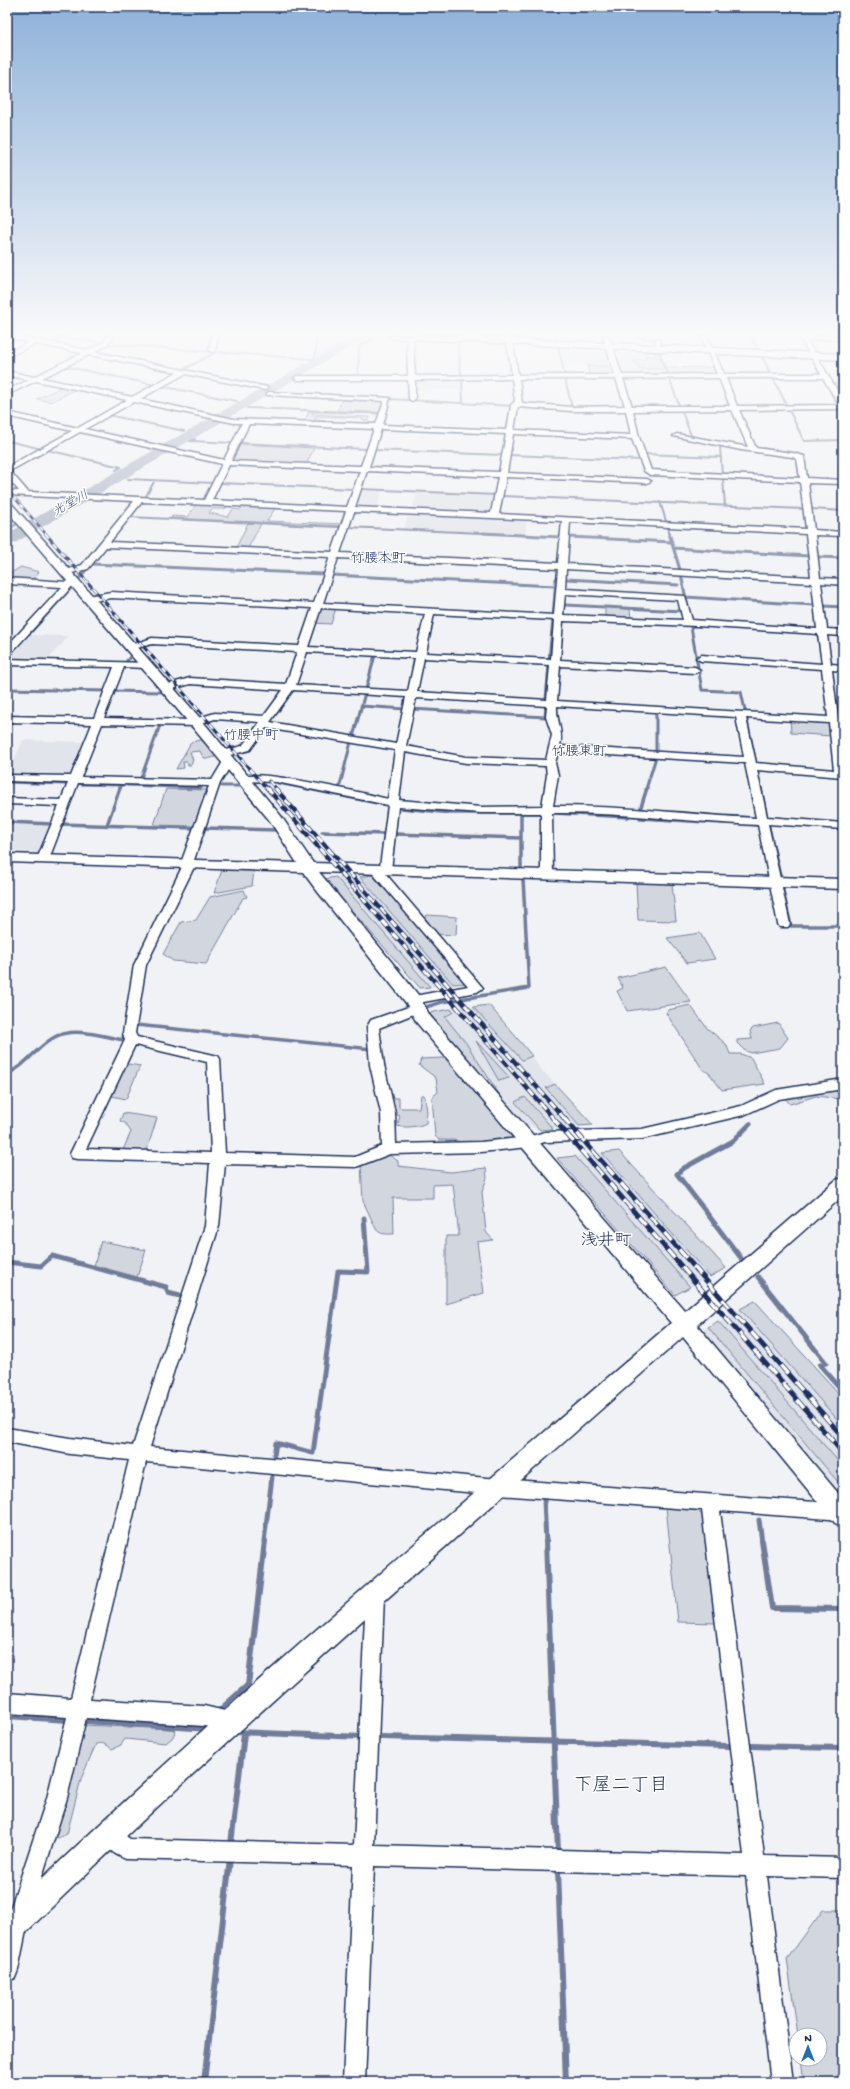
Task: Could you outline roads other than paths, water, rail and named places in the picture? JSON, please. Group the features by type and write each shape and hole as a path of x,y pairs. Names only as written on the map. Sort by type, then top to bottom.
{"street":[{"path":"26,494 7,471 73,433"},
{"path":"95,433 226,462 647,481"},
{"path":"207,502 241,433"},
{"path":"376,433 290,687 246,748 225,758 188,863 140,965 129,1033 131,1040 77,1154 356,1162 389,1149 481,1147 528,1142 545,1137 642,1134 744,1110 776,1095 816,1087 843,1084"},
{"path":"495,515 510,433"},
{"path":"547,433 635,437"},
{"path":"634,433 650,473 843,482"},
{"path":"746,433 753,450"},
{"path":"554,749 750,763 842,774 838,720 827,667 801,458 799,456 753,450 677,436"},
{"path":"7,493 495,515 843,534"},
{"path":"7,652 70,580 85,567 140,499"},
{"path":"7,505 70,580 195,722 285,831 318,884 415,1004 422,1019 685,1325 842,1513"},
{"path":"547,874 546,808 552,778 552,767 550,763 559,738 557,726 551,717 566,519"},
{"path":"104,544 843,582"},
{"path":"7,581 70,580"},
{"path":"561,591 682,598 688,624"},
{"path":"88,599 111,595 430,612 688,624 697,623 843,633"},
{"path":"380,870 394,803 400,748 430,612"},
{"path":"130,647 152,641 695,670"},
{"path":"701,658 843,668"},
{"path":"7,662 145,665"},
{"path":"43,859 120,665"},
{"path":"165,688 190,681 838,720"},
{"path":"740,714 784,924"},
{"path":"7,719 195,722 215,716 265,722 466,760 550,763"},
{"path":"7,778 215,783"},
{"path":"242,778 276,779 394,803 481,810 546,808 588,809 699,819 843,826"},
{"path":"7,801 65,803"},
{"path":"7,858 843,884"},
{"path":"380,870 477,988 415,1004 376,1023 373,1027 377,1065 388,1113 389,1149"},
{"path":"7,1970 10,1923 57,1798 139,1454 212,1226 218,1158 213,1059 131,1040"},
{"path":"10,1923 228,1723 685,1325 843,1185"},
{"path":"7,1435 70,1446 139,1454 498,1487 842,1513"},
{"path":"710,1502 782,2082"},
{"path":"354,2082 375,1596"},
{"path":"7,1703 204,1716 228,1723"},
{"path":"108,1834 126,1849 843,1868"}],"waterway":[{"name":"光堂川","path":"7,541 194,433"},
{"path":"690,433 692,438"},
{"path":"800,433 804,441 843,440"},
{"name":"光堂川","path":"185,437 190,438"},
{"path":"195,439 190,441 235,443"},
{"path":"8,441 42,449"},
{"path":"239,443 367,449"},
{"path":"720,446 721,457"},
{"path":"47,450 121,467 116,470"},
{"path":"373,450 503,455"},
{"path":"643,454 721,457"},
{"path":"509,455 641,460"},
{"path":"721,457 722,475"},
{"name":"光堂川","path":"114,478 118,479"},
{"path":"128,479 155,480"},
{"path":"723,479 725,506"},
{"path":"145,498 155,480"},
{"path":"155,480 214,483"},
{"path":"220,483 353,489"},
{"path":"361,489 496,495"},
{"path":"503,496 660,503"},
{"path":"660,503 725,506"},
{"path":"660,503 666,521"},
{"path":"725,506 804,509"},
{"path":"812,509 843,511"},
{"path":"7,513 17,524 7,530"},
{"path":"129,517 339,527"},
{"path":"667,525 670,534"},
{"path":"347,527 492,533"},
{"path":"483,533 492,533"},
{"path":"492,533 504,534"},
{"path":"492,533 560,537"},
{"path":"669,533 672,542"},
{"path":"569,537 672,542"},
{"path":"672,542 673,548"},
{"path":"673,548 809,556"},
{"path":"673,548 680,570"},
{"path":"819,557 843,558"},
{"path":"91,564 324,574"},
{"path":"78,580 89,566"},
{"path":"333,571 331,575 555,586"},
{"path":"681,574 688,609"},
{"path":"553,617 556,579"},
{"path":"566,579 678,585"},
{"path":"30,633 71,588"},
{"path":"686,597 814,605"},
{"path":"566,605 682,611"},
{"path":"824,606 843,607"},
{"path":"549,659 553,620"},
{"path":"691,627 702,690 741,692 745,710"},
{"path":"7,657 13,651"},
{"path":"366,689 375,655"},
{"path":"121,663 125,663 130,657"},
{"path":"546,699 549,665"},
{"path":"7,689 106,691"},
{"path":"113,691 161,692"},
{"path":"361,706 365,693"},
{"path":"412,709 545,717 546,704"},
{"path":"353,737 361,706"},
{"path":"361,706 405,709"},
{"path":"656,711 656,752"},
{"path":"746,716 756,763"},
{"path":"141,778 160,725"},
{"path":"339,789 351,742"},
{"path":"646,789 656,757"},
{"path":"757,770 761,789"},
{"path":"7,782 65,784"},
{"path":"278,783 307,789"},
{"path":"81,784 123,785"},
{"path":"120,789 121,785"},
{"path":"127,785 201,788"},
{"path":"222,786 239,786"},
{"path":"107,825 120,788"},
{"path":"641,807 647,788"},
{"path":"761,788 767,818"},
{"path":"307,789 387,805"},
{"path":"401,808 451,813 521,813"},
{"path":"521,813 539,813"},
{"path":"521,813 521,838"},
{"path":"555,813 628,817"},
{"path":"640,818 756,825"},
{"path":"7,822 53,824"},
{"path":"768,823 780,876"},
{"path":"60,824 193,828"},
{"path":"204,828 276,830"},
{"path":"322,832 385,834"},
{"path":"394,834 521,838"},
{"path":"521,838 521,868"},
{"path":"426,1007 442,1002 529,988 523,879"},
{"path":"782,887 791,926 843,926"},
{"path":"134,1030 136,1025 372,1049"},
{"path":"7,1074 14,1071 47,1042 61,1034 78,1032 97,1034 123,1040 124,1031"},
{"path":"741,1258 677,1174 684,1168 733,1141 750,1124"},
{"path":"274,1455 276,1443 313,1453 338,1271 368,1272 364,1218"},
{"path":"7,1262 41,1266 52,1256 166,1287 168,1293 184,1297"},
{"path":"758,1277 826,1363 820,1365 843,1391"},
{"path":"264,1542 272,1477"},
{"path":"544,1500 546,1542"},
{"path":"759,1520 762,1542"},
{"path":"220,1710 248,1685 265,1541"},
{"path":"546,1541 554,1741"},
{"path":"762,1541 772,1608 843,1609"},
{"path":"7,1716 67,1720"},
{"path":"86,1721 209,1729"},
{"path":"234,1732 363,1737"},
{"path":"231,1844 244,1734"},
{"path":"381,1737 554,1741"},
{"path":"554,1741 730,1746"},
{"path":"554,1741 558,1853"},
{"path":"751,1746 843,1748"},
{"path":"204,2082 230,1859"},
{"path":"558,1870 566,2082"}],"railway":[{"path":"7,489 46,534"},
{"path":"45,533 267,789"},
{"path":"269,781 276,789"},
{"path":"267,788 553,1118"},
{"path":"275,788 564,1118"},
{"path":"552,1117 843,1453"},
{"path":"563,1117 843,1437"}],"district":[{"name":"竹腰本町","path":"378,559"},
{"name":"竹腰中町","path":"251,736"},
{"name":"竹腰東町","path":"579,752"},
{"name":"浅井町","path":"606,1242"},
{"name":"下屋二丁目","path":"621,1786"}]}
